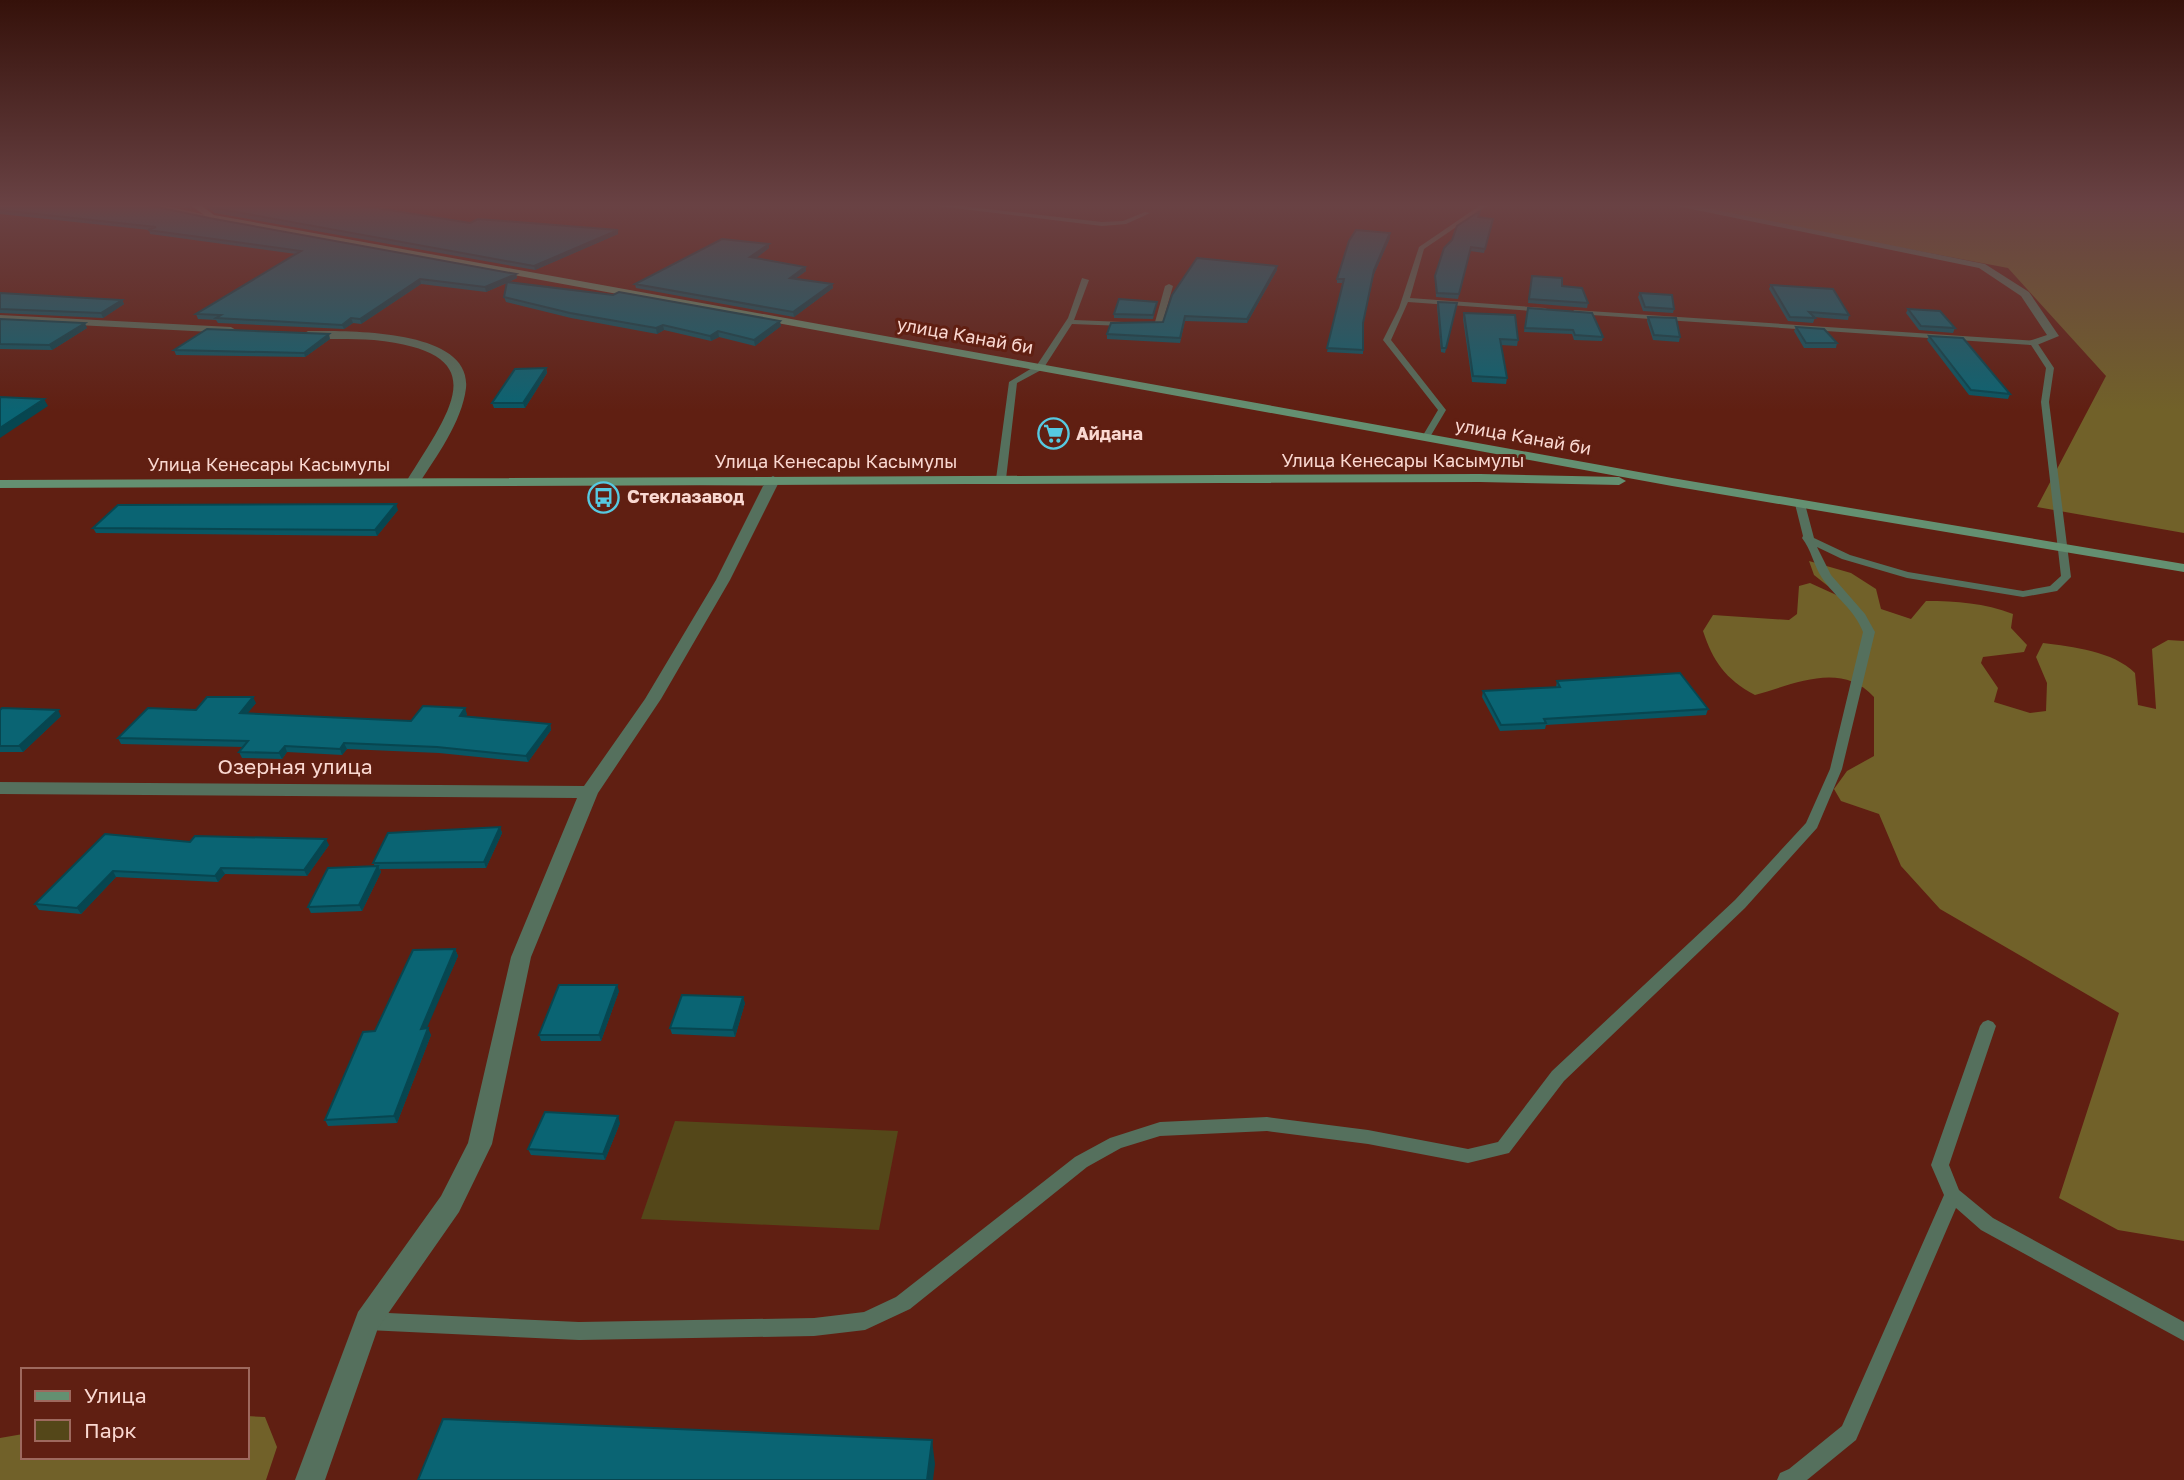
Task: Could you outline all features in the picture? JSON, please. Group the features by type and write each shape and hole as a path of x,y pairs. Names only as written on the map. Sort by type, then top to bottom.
{"main road":[{"name":"улица Канай би","path":"517,273 1672,482"},
{"path":"1480,478 1489,463 1482,447"},
{"name":"Улица Кенесары Касымулы","path":"0,484 1480,478 1672,482"},
{"path":"1672,482 2184,568"}],"street":[{"path":"1993,273 2025,294 2053,336 2033,343"},
{"path":"0,318 246,331"},
{"path":"298,334 416,343 451,358 460,372 460,386 447,423 413,482"},
{"path":"310,1480 367,1321 450,1204 480,1143 521,957 589,792 653,699 723,580 773,480"},
{"name":"Озерная улица","path":"0,788 589,792"}],"lane":[{"path":"1413,273 1405,300 1387,340 1442,410 1426,437"},
{"path":"1001,479 1013,382 1040,367 1069,323 1085,280"},
{"path":"1069,323 1158,324 1169,286"},
{"path":"1405,300 1559,311"},
{"path":"1573,312 2033,343 2050,368 2045,402 2052,473 2065,547 2066,578 2053,589 2023,594 1907,575 1846,558 1807,538"},
{"path":"367,1321 579,1331 814,1327 865,1321 902,1303 1081,1162 1116,1143 1160,1129 1267,1124 1368,1137 1468,1156 1503,1148 1558,1076 1740,904 1812,825 1836,769 1869,632 1865,618 1827,577 1807,538 1800,504"},
{"path":"1988,1026 1940,1165 1953,1195 1987,1224 2184,1332"},
{"path":"1787,1480 1796,1476 1849,1433 1953,1195"}],"green space":[{"path":"675,1121 898,1131 879,1230 641,1219"}],"shaded area":[{"path":"2013,273 2184,273 2184,533 2037,507 2106,376"},
{"path":"1809,561 1851,573 1876,589 1881,609 1911,619 1926,601 1970,603 2013,614 2011,628 2027,645 2024,652 1983,657 1981,663 1998,688 1994,702 2030,713 2046,711 2047,683 2036,657 2043,643 2092,651 2116,660 2135,673 2138,705 2156,709 2152,649 2168,640 2184,641 2184,1241 2118,1230 2059,1198 2119,1013 1940,909 1901,866 1879,814 1841,801 1834,789 1847,771 1874,756 1874,697 1861,686 1832,678 1802,681 1755,695 1728,676 1711,651 1703,631 1713,615 1789,620 1797,614 1799,586 1810,583 1843,598 1814,575"},
{"path":"248,1416 265,1417 277,1447 266,1480 0,1480 0,1438 21,1434 21,1459 248,1459"}],"building":[{"path":"264,273 516,274 485,287 420,279 360,319 351,318 342,325 216,318 221,315 196,314"},
{"path":"656,273 797,273 790,278 832,284 793,312 635,284"},
{"path":"1187,273 1273,273 1247,319 1185,316 1180,338 1107,334 1111,323 1163,322 1172,295"},
{"path":"1339,273 1373,273 1363,323 1363,350 1327,348 1344,279 1337,279"},
{"path":"1436,273 1464,273 1459,294 1437,293"},
{"path":"1532,276 1562,278 1562,286 1582,288 1588,303 1529,299"},
{"path":"507,282 613,295 619,292 780,321 754,340 718,331 710,336 663,325 656,328 570,313 504,297"},
{"path":"1771,285 1833,289 1849,315 1809,312 1815,318 1790,317"},
{"path":"0,293 122,300 101,313 0,309"},
{"path":"1640,293 1672,295 1674,309 1645,307"},
{"path":"1119,299 1157,302 1153,315 1114,314"},
{"path":"1438,302 1457,303 1446,348 1442,348"},
{"path":"1528,308 1592,313 1603,337 1575,335 1573,330 1525,328"},
{"path":"1908,309 1940,311 1955,328 1921,326"},
{"path":"1464,313 1515,315 1518,340 1500,339 1507,378 1473,376"},
{"path":"1648,317 1676,318 1680,337 1654,335"},
{"path":"0,319 85,323 49,345 0,344"},
{"path":"1796,327 1824,329 1837,343 1806,343"},
{"path":"207,329 329,334 304,353 174,350"},
{"path":"1929,336 1963,338 2010,394 1971,390"},
{"path":"546,368 523,403 492,403 515,369"},
{"path":"0,397 44,399 0,428"},
{"path":"396,504 375,530 93,528 118,505"},
{"path":"1680,673 1708,709 1544,719 1546,723 1501,725 1483,691 1560,687 1557,681"},
{"path":"207,697 253,697 240,713 411,721 423,706 465,708 460,716 550,724 526,756 437,747 344,743 340,749 285,746 279,753 239,752 248,741 118,738 148,708 196,710"},
{"path":"2,708 58,710 19,746 0,746"},
{"path":"500,827 484,862 373,863 388,833"},
{"path":"105,834 190,842 195,836 326,839 304,870 221,868 215,876 113,871 77,908 35,904"},
{"path":"378,866 359,905 308,907 328,868"},
{"path":"455,949 421,1029 428,1028 394,1116 325,1120 363,1032 375,1031 413,950"},
{"path":"559,985 617,985 599,1035 539,1035"},
{"path":"682,995 743,997 733,1030 670,1028"},
{"path":"545,1112 618,1116 603,1154 528,1149"},
{"path":"443,1419 932,1440 927,1480 418,1480"}],"place":[{"name":"Айдана","path":"1053,434"},
{"name":"Стеклазавод","path":"604,497"}]}
